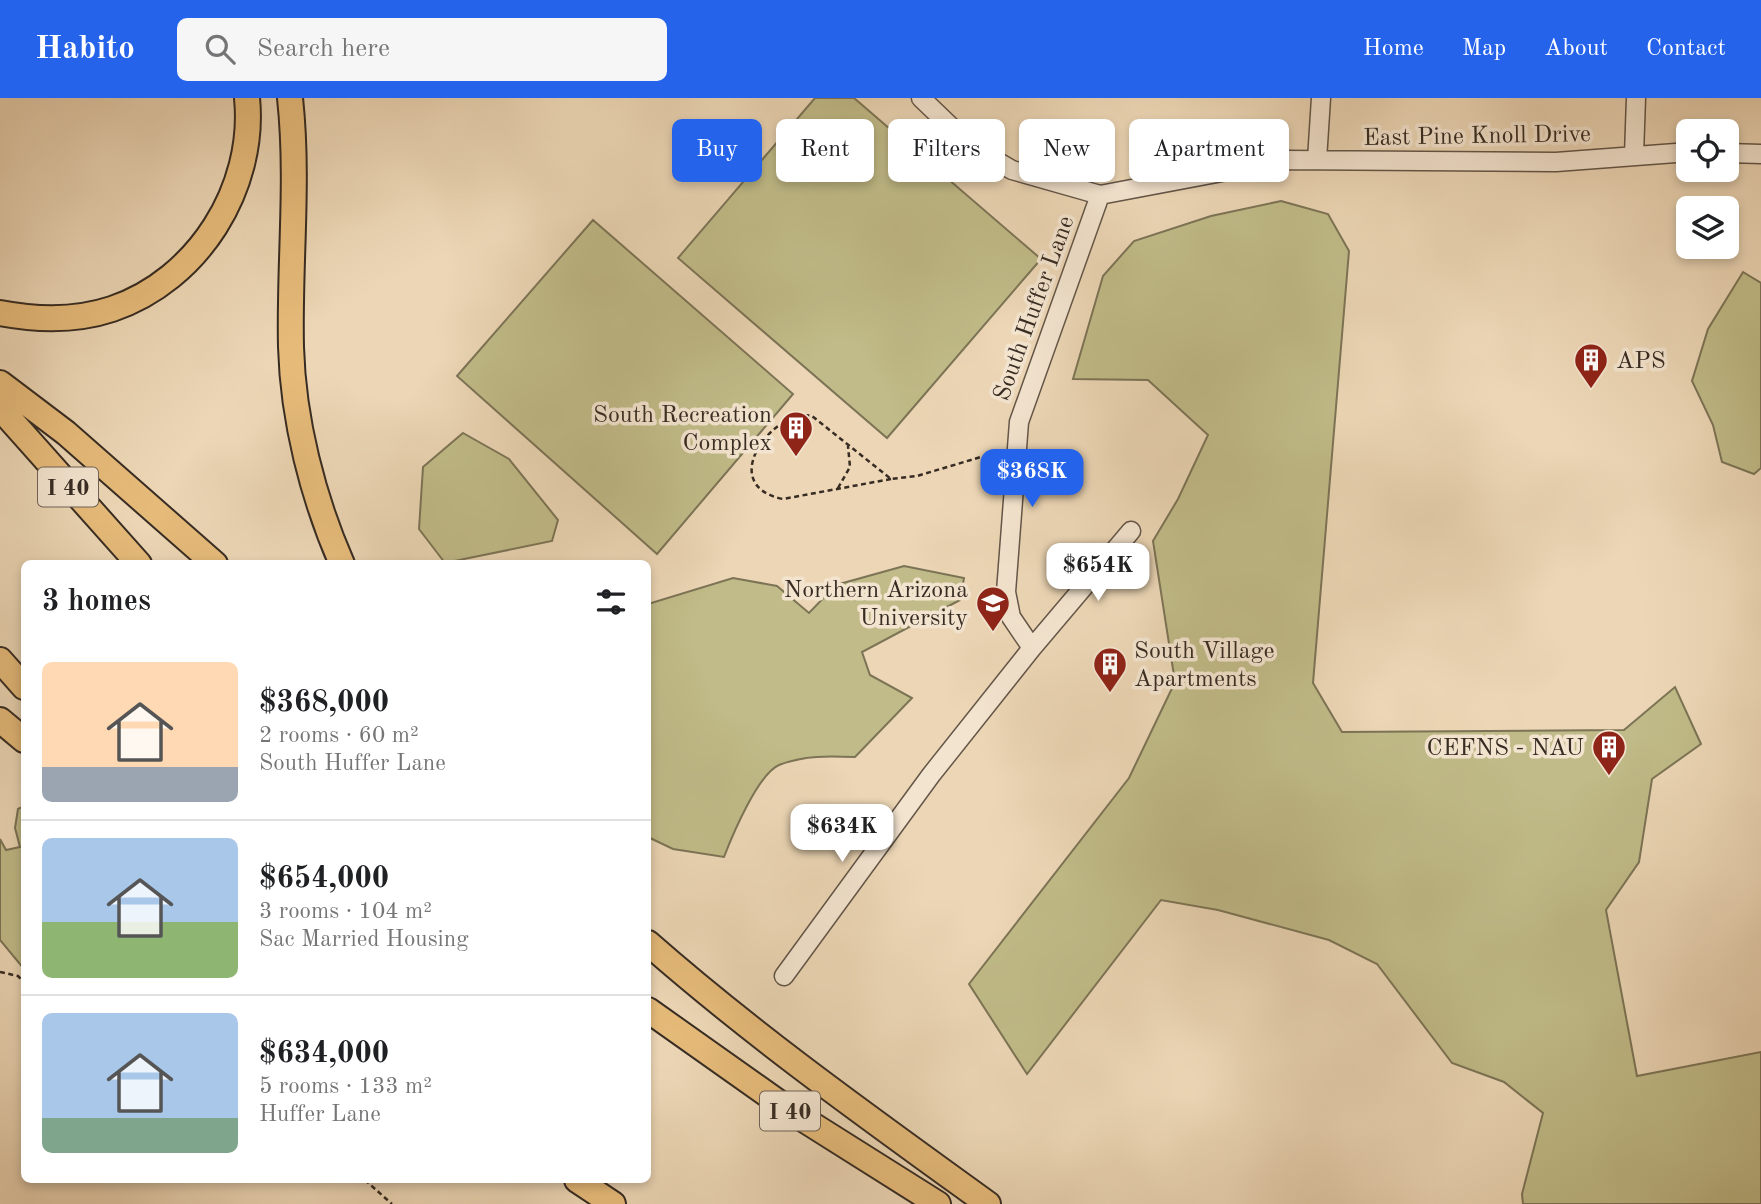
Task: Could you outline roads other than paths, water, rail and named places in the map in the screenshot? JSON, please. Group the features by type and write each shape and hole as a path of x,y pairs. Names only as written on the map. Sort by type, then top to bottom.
{"highway":[{"path":"0,313 44,318 99,312 135,300 179,269 210,233 237,183 247,138 247,98"},
{"path":"290,98 294,154 291,350 309,461 323,515 340,560"},
{"path":"0,383 112,472 211,560"},
{"name":"I 40","path":"0,408 135,560"},
{"path":"0,660 21,684"},
{"path":"0,720 21,738"},
{"path":"651,945 774,1046 988,1204"},
{"name":"I 40","path":"651,1012 792,1112 938,1204"},
{"path":"582,1183 613,1204"}],"street":[{"path":"921,98 971,146 1012,170 1100,194"},
{"path":"1317,160 1321,98"},
{"path":"1634,155 1636,98"},
{"name":"East Pine Knoll Drive","path":"1100,194 1285,160 1556,162 1676,153"},
{"path":"1739,153 1761,154"},
{"name":"South Huffer Lane","path":"1032,648 1011,617 1006,592 1019,422 1100,194"},
{"path":"784,976 930,775 1131,531"}],"place":[{"name":"APS","path":"1591,390"},
{"name":"South Recreation Complex","path":"796,458"},
{"name":"Northern Arizona University","path":"993,633"},
{"name":"South Village Apartments","path":"1110,694"},
{"name":"CEFNS - NAU","path":"1609,777"}]}
